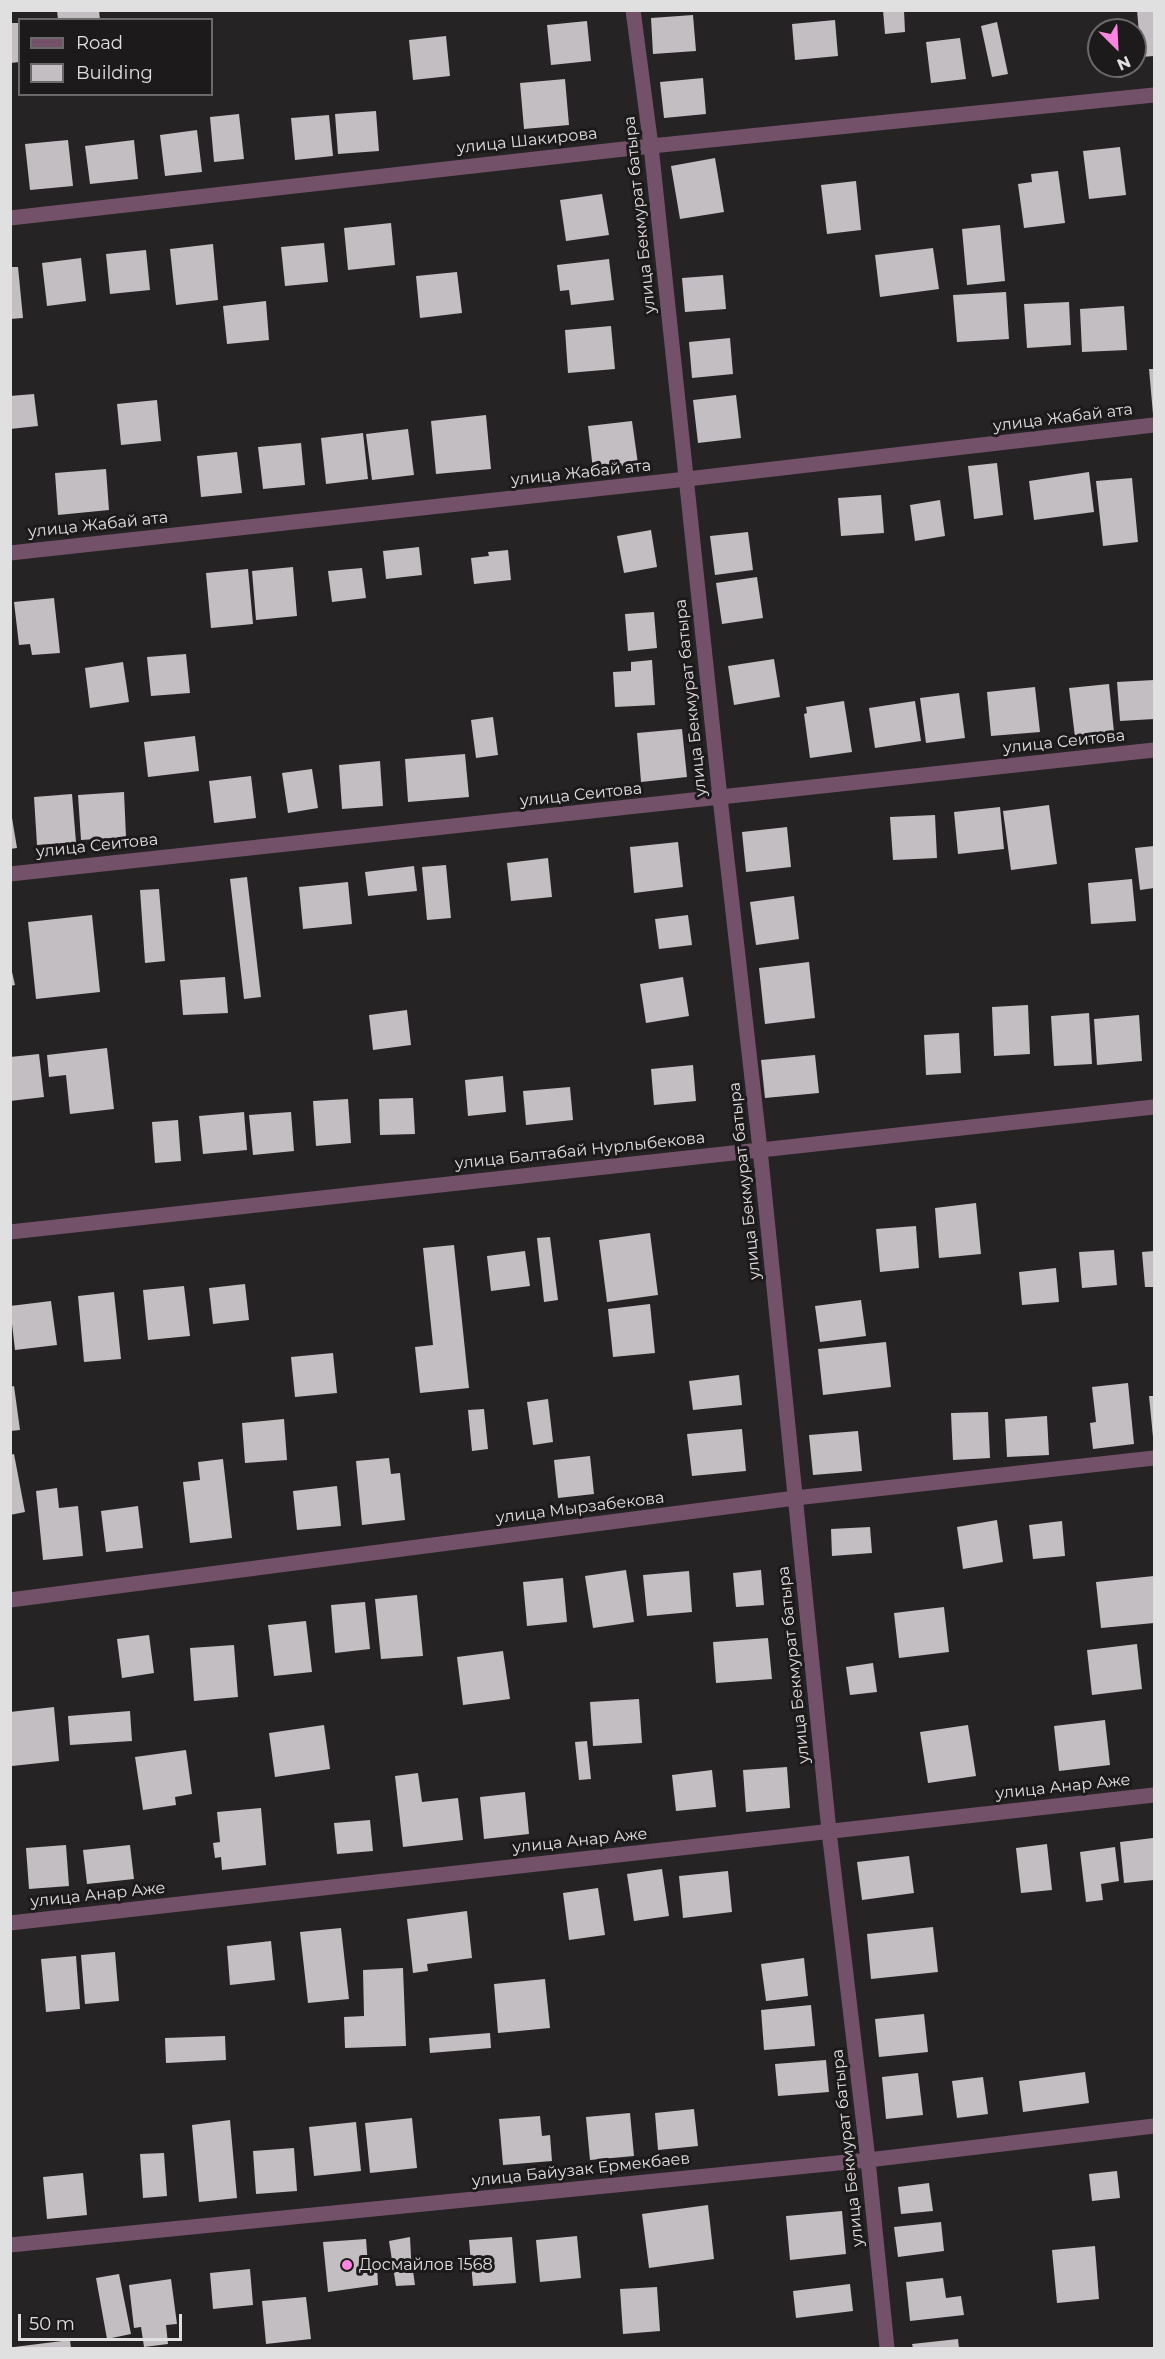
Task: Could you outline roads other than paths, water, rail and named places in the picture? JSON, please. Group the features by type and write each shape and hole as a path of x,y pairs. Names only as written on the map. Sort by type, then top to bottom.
{"street":[{"name":"улица Бекмурат батыра","path":"633,10 651,146 720,798 760,1149 829,1831 868,2160 887,2349"},
{"name":"улица Шакирова","path":"10,218 651,146 1155,95"},
{"name":"улица Жабай ата","path":"10,553 1155,425"},
{"name":"улица Сеитова","path":"10,874 1155,750"},
{"name":"улица Балтабай Нурлыбекова","path":"10,1232 1155,1107"},
{"name":"улица Мырзабекова","path":"10,1600 795,1498 1155,1458"},
{"name":"улица Анар Аже","path":"10,1923 1155,1795"},
{"name":"улица Байузак Ермекбаев","path":"10,2245 868,2160 1155,2126"}],"place":[{"name":"Досмайлов 1568","path":"347,2265"}]}
